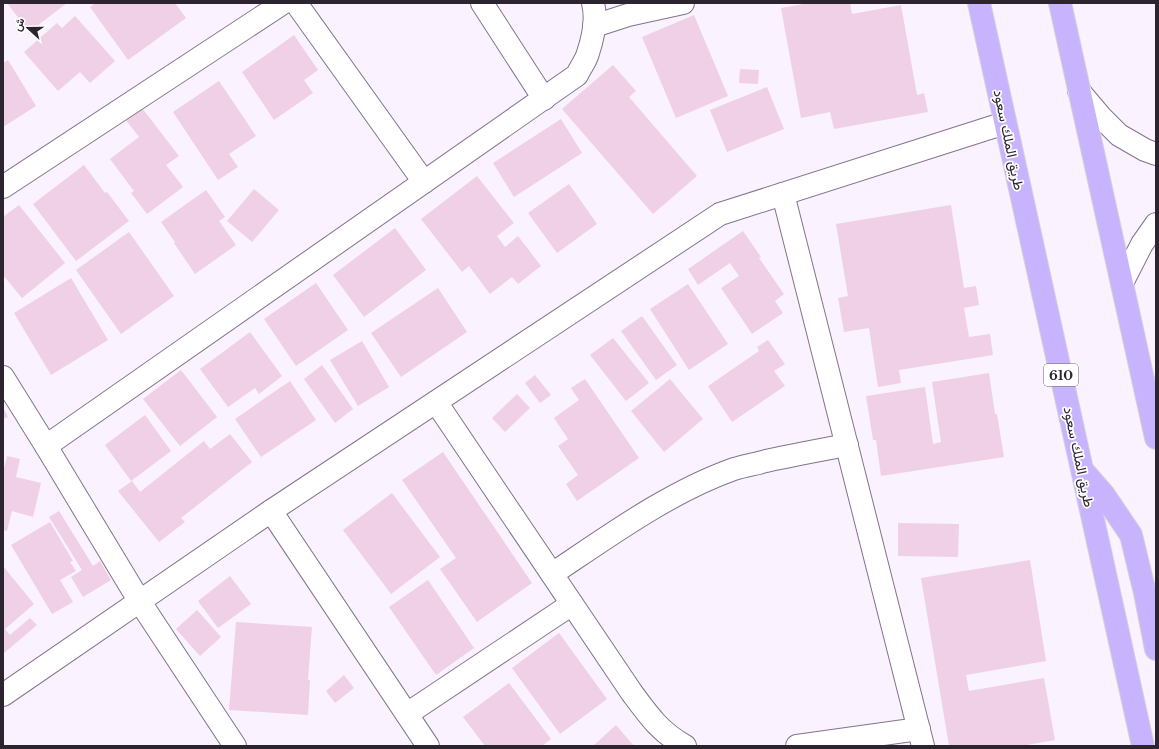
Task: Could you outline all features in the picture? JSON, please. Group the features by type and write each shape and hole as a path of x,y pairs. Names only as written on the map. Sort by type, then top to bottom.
{"main road":[{"name":"طريق الملك سعود","path":"979,3 1143,746"},
{"path":"1060,3 1156,438"},
{"path":"1082,470 1104,495 1131,535 1145,593 1156,649"}],"street":[{"path":"3,187 283,3"},
{"path":"296,3 424,182"},
{"path":"482,3 544,99"},
{"path":"46,446 577,75 588,54 594,26 595,9 593,3"},
{"path":"594,26 628,15 683,3"},
{"path":"1080,91 1119,135 1145,150 1156,154"},
{"path":"3,695 271,511 720,214 1005,123"},
{"path":"783,194 921,737 797,746"},
{"path":"1122,283 1142,244 1156,224"},
{"path":"3,377 140,602 235,746"},
{"path":"436,402 632,693 661,730 685,746"},
{"path":"552,574 638,518 701,482 735,469 791,455 847,445"},
{"path":"271,511 428,746"},
{"path":"407,714 572,604"}],"building":[{"path":"7,3 67,3 29,32"},
{"path":"95,3 175,3 186,18 128,60 90,7"},
{"path":"809,3 850,3 852,14 901,5 917,95 924,93 928,112 834,129 830,112 801,118 781,8"},
{"path":"694,15 728,96 676,118 642,37"},
{"path":"75,16 115,61 90,83 80,72 58,91 24,52 57,23 62,28"},
{"path":"294,35 318,70 304,80 313,93 274,120 242,72"},
{"path":"8,60 36,106 3,127 3,63"},
{"path":"613,65 636,91 629,97 697,176 653,214 562,109"},
{"path":"740,69 759,70 758,84 739,83"},
{"path":"219,81 256,136 229,154 238,167 218,180 173,112"},
{"path":"767,87 784,129 727,152 710,110"},
{"path":"142,108 179,156 166,165 183,187 147,214 131,193 134,191 110,159 139,137 126,120"},
{"path":"561,119 582,153 514,197 493,163"},
{"path":"84,165 129,221 76,261 33,204"},
{"path":"477,176 514,223 497,236 505,247 518,236 541,266 518,284 512,277 490,294 469,266 462,272 421,219"},
{"path":"569,184 597,224 557,253 528,213"},
{"path":"254,189 279,210 252,242 227,221"},
{"path":"206,190 225,217 219,221 236,245 195,274 161,222"},
{"path":"19,205 65,263 22,298 3,275 3,217"},
{"path":"951,205 964,288 976,286 979,305 964,308 969,337 990,334 993,355 899,370 901,383 878,387 869,328 844,332 838,298 848,296 836,224"},
{"path":"395,228 426,270 364,317 333,275"},
{"path":"743,231 761,257 759,258 784,294 775,301 783,313 752,334 721,288 739,276 730,263 698,285 688,269"},
{"path":"129,232 174,296 121,334 76,270"},
{"path":"71,278 108,340 51,375 14,313"},
{"path":"316,283 348,330 296,366 264,319"},
{"path":"688,284 728,344 689,370 650,309"},
{"path":"438,288 467,332 401,377 371,333"},
{"path":"642,316 677,365 656,380 621,331"},
{"path":"250,332 282,376 259,394 255,388 228,407 200,369"},
{"path":"613,338 649,383 626,401 590,355"},
{"path":"768,340 785,364 774,371 785,386 732,422 708,386 759,351 757,347"},
{"path":"362,341 389,387 358,406 330,360"},
{"path":"322,365 353,409 335,423 304,379"},
{"path":"181,370 217,417 180,446 143,399"},
{"path":"989,373 995,414 997,414 1004,457 881,476 876,440 873,440 866,396 925,387 933,444 941,442 932,382"},
{"path":"535,375 551,395 540,403 525,383"},
{"path":"585,379 639,458 577,501 566,484 578,475 558,446 568,439 554,418 579,400 571,388"},
{"path":"670,379 703,419 664,452 631,411"},
{"path":"290,381 316,420 261,457 235,419"},
{"path":"517,394 530,408 505,432 492,418"},
{"path":"3,407 8,417 3,419"},
{"path":"145,415 171,451 131,481 105,445"},
{"path":"230,434 252,462 181,518 185,522 159,542 118,491 132,481 140,492 204,441 210,449"},
{"path":"443,452 532,583 477,622 440,569 456,558 402,480"},
{"path":"7,456 20,459 16,477 41,483 33,517 12,511 7,531 3,530 3,472"},
{"path":"392,493 440,557 391,594 343,530"},
{"path":"59,511 93,566 100,561 111,580 83,597 71,577 82,570 49,517"},
{"path":"50,522 73,561 70,562 76,571 60,580 73,602 52,614 11,545"},
{"path":"898,523 959,524 958,557 898,556"},
{"path":"1030,560 1046,661 966,675 969,691 1044,678 1055,740 1027,745 1028,746 949,746 921,578"},
{"path":"3,566 34,604 5,629 10,635 30,618 37,625 3,654"},
{"path":"230,576 251,604 218,628 198,601"},
{"path":"428,580 474,648 436,675 389,607"},
{"path":"197,610 221,637 200,656 176,629"},
{"path":"236,622 312,627 308,680 310,680 308,715 229,710"},
{"path":"559,633 607,699 560,734 512,668"},
{"path":"344,675 354,688 335,703 326,691"},
{"path":"509,683 551,739 542,746 485,746 463,717"},
{"path":"616,725 634,746 593,746"}]}
